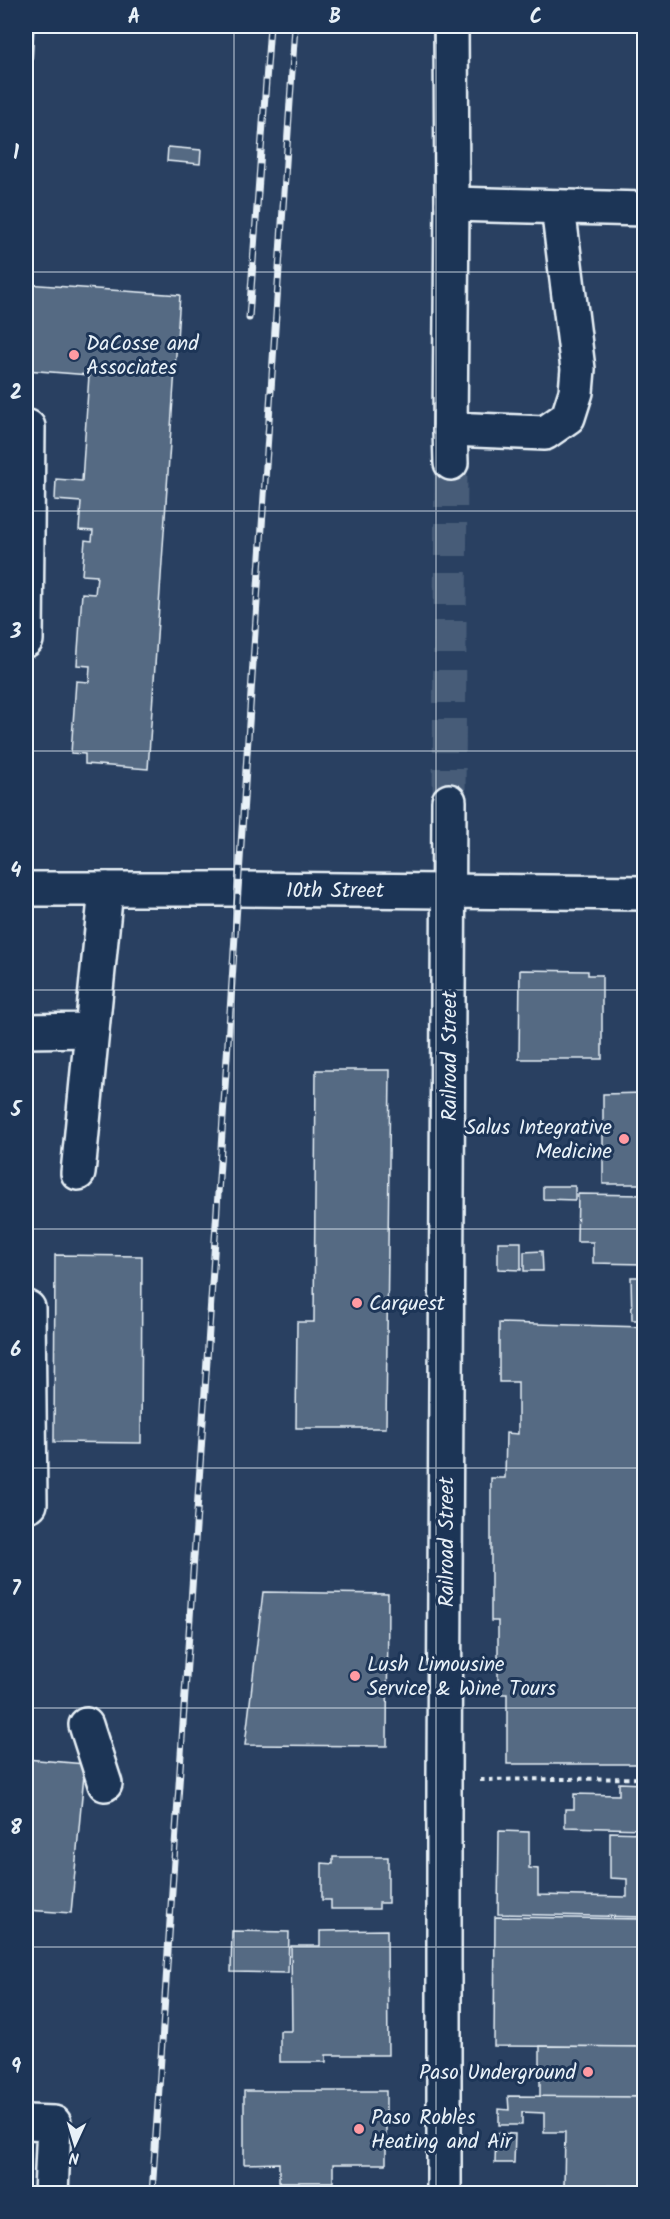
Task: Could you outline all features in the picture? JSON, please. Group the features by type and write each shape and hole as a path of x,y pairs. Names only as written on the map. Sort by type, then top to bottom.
{"street":[{"path":"451,463 452,26"},
{"path":"452,204 645,209"},
{"path":"450,429 545,433 568,417 576,392 579,369 558,207"},
{"path":"26,427 28,427 26,640"},
{"name":"Railroad Street","path":"444,2193 449,801"},
{"name":"10th Street","path":"26,889 645,893"},
{"path":"78,1173 106,889"},
{"path":"26,1031 92,1030"},
{"path":"26,1308 28,1308 30,1504 26,1503"},
{"path":"86,1725 105,1784"},
{"path":"26,2122 54,2123 51,2193"}],"path":[{"path":"444,1780 645,1779"}],"building":[{"path":"26,26 34,26 32,64 26,64"},
{"path":"168,147 201,150 200,164 167,161"},
{"path":"26,284 180,295 148,769 85,764 85,754 71,753 76,681 89,682 90,666 77,665 82,593 95,594 97,576 82,575 85,540 92,541 93,531 79,530 81,502 55,500 56,479 82,481 89,375 26,370"},
{"path":"520,970 588,971 588,975 602,975 602,1059 519,1059"},
{"path":"316,1070 390,1070 386,1428 296,1428 297,1322 314,1322"},
{"name":"Salus Integrative Medicine","path":"644,1093 644,1184 603,1184 603,1094"},
{"path":"26,1097 30,1097 29,1240 26,1240"},
{"path":"543,1186 575,1186 575,1200 543,1199"},
{"path":"578,1194 644,1195 644,1264 593,1263 593,1242 577,1242"},
{"path":"498,1242 521,1242 521,1270 498,1269"},
{"path":"542,1251 543,1271 524,1271 524,1252"},
{"path":"55,1255 142,1256 141,1443 54,1442"},
{"path":"631,1277 644,1277 644,1320 632,1320"},
{"path":"499,1323 644,1327 644,1764 507,1764 507,1694 498,1694 498,1621 491,1621 491,1478 505,1478 506,1433 518,1434 518,1382 499,1382"},
{"path":"263,1592 388,1594 387,1746 245,1745"},
{"path":"26,1759 85,1764 71,1913 26,1910"},
{"path":"619,1783 644,1784 644,1829 565,1827 565,1809 574,1809 574,1794 619,1795"},
{"path":"499,1831 529,1832 529,1868 538,1869 538,1895 627,1897 627,1879 610,1878 610,1832 644,1833 644,1917 498,1914"},
{"path":"333,1857 388,1857 388,1903 379,1903 379,1909 331,1909 331,1900 322,1900 322,1863 333,1864"},
{"path":"495,1917 644,1919 644,2047 494,2046"},
{"path":"387,1930 388,2055 326,2055 326,2062 280,2062 280,2031 292,2031 291,1946 320,1946 320,1931"},
{"path":"232,1931 289,1932 288,1973 231,1972"},
{"path":"540,2046 644,2047 644,2097 540,2097"},
{"path":"244,2091 386,2091 386,2164 333,2164 333,2182 279,2182 279,2163 244,2164"},
{"path":"508,2096 644,2097 644,2186 564,2185 565,2132 544,2132 544,2113 522,2112 522,2125 499,2125 499,2109 509,2110"},
{"path":"496,2133 515,2134 514,2163 495,2163"}],"tunnel":[{"path":"449,801 451,463"}],"railway":[{"path":"249,318 270,26"},
{"path":"152,2194 295,26"}],"place":[{"name":"DaCosse and Associates","path":"74,355"},
{"name":"Salus Integrative Medicine","path":"624,1139"},
{"name":"Carquest","path":"357,1303"},
{"name":"Lush Limousine Service & Wine Tours","path":"355,1676"},
{"name":"Paso Underground","path":"588,2072"},
{"name":"Paso Robles Heating and Air","path":"359,2129"}]}
